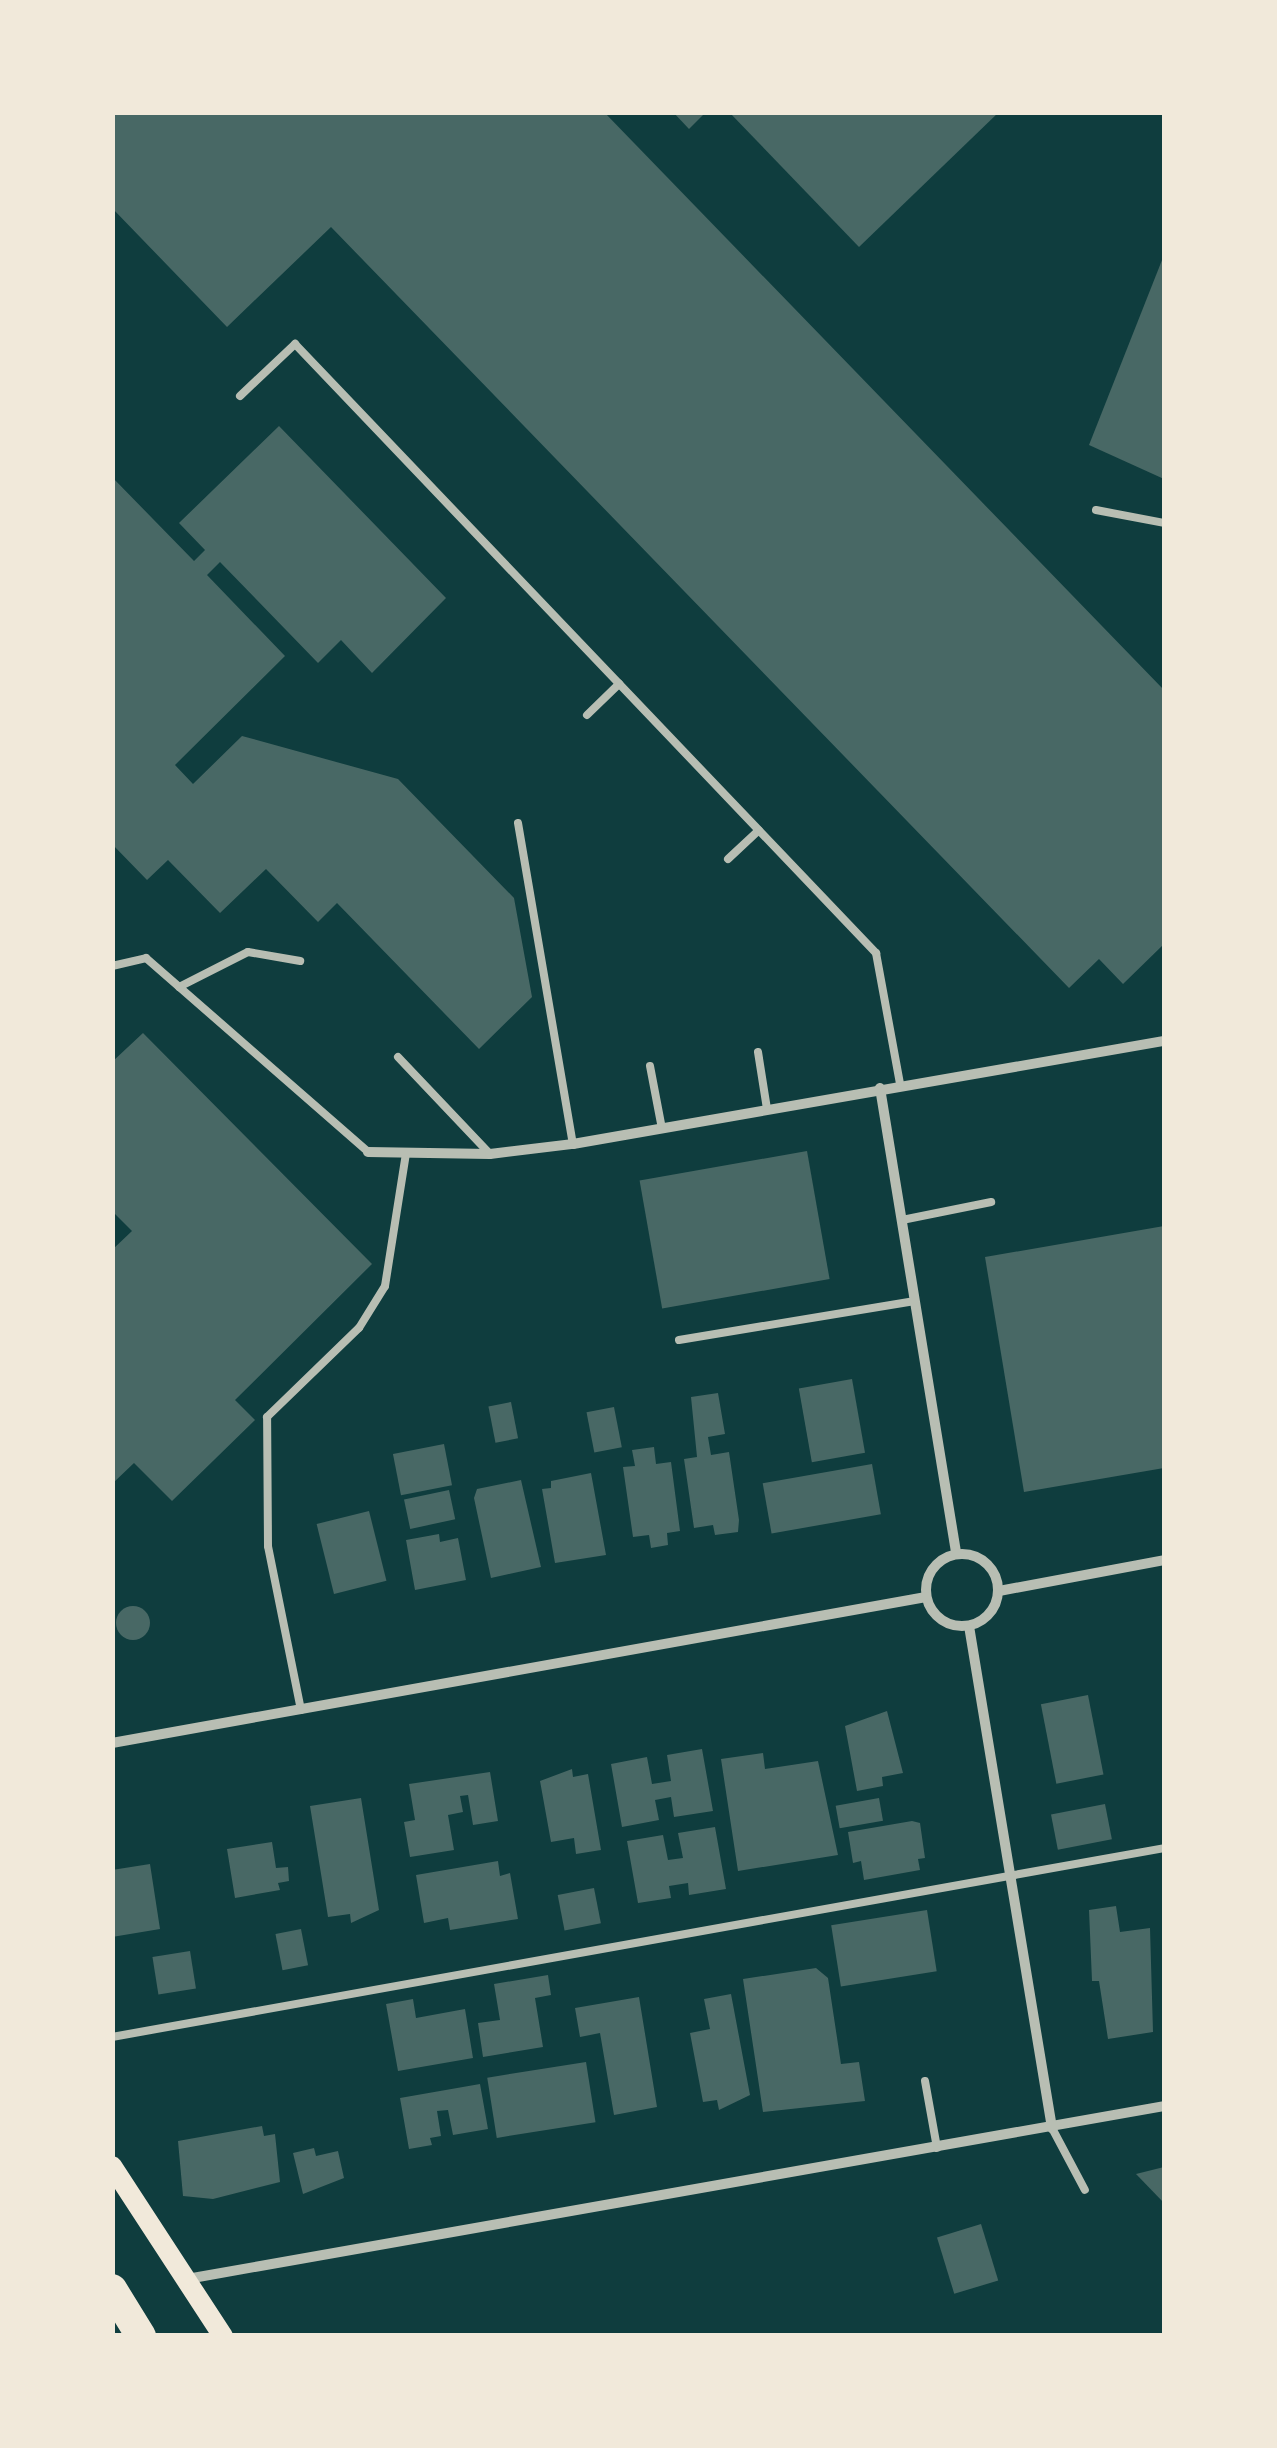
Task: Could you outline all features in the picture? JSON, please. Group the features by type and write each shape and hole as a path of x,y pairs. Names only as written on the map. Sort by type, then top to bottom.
{"highway":[{"path":"112,2288 141,2336"}],"main road":[{"path":"112,2166 223,2336"}],"street":[{"path":"368,1152 490,1154 573,1144 1164,1040"},
{"path":"880,1088 956,1554"},
{"path":"956,1554 983,1560 998,1590 990,1613 969,1626 945,1622 926,1597 931,1570 956,1554"},
{"path":"998,1590 1164,1560"},
{"path":"112,1742 926,1597"},
{"path":"969,1626 1052,2128"},
{"path":"187,2279 1164,2106"}],"lane":[{"path":"240,396 295,344 876,953 900,1084"},
{"path":"1096,510 1164,524"},
{"path":"587,715 620,684"},
{"path":"518,823 573,1144"},
{"path":"728,860 759,830"},
{"path":"178,987 248,952 300,961"},
{"path":"112,966 146,958 368,1152"},
{"path":"758,1052 767,1109"},
{"path":"398,1057 490,1154"},
{"path":"650,1066 662,1129"},
{"path":"301,1710 268,1546 266,1417 359,1328 384,1286 406,1153"},
{"path":"902,1220 991,1202"},
{"path":"680,1340 916,1302"},
{"path":"112,2037 1164,1848"},
{"path":"925,2082 937,2148"},
{"path":"1052,2128 1085,2190"}],"building":[{"path":"112,112 604,112 1164,690 1164,944 1123,984 1099,959 1069,988 331,227 227,327 112,208"},
{"path":"673,112 706,112 689,129"},
{"path":"729,112 999,112 859,247"},
{"path":"1164,255 1164,479 1089,445"},
{"path":"279,426 446,598 372,673 341,640 318,663 220,562 207,575 285,656 175,765 193,784 242,736 398,779 514,898 532,997 479,1049 337,903 318,922 266,869 220,913 168,860 147,880 112,844 112,477 194,561 205,550 179,523"},
{"path":"143,1033 372,1264 235,1400 255,1420 172,1501 134,1463 112,1484 112,1250 132,1231 112,1211 112,1062"},
{"path":"807,1151 830,1279 662,1309 640,1181"},
{"path":"1164,1226 1164,1468 1024,1492 985,1257"},
{"path":"852,1379 865,1453 812,1462 799,1388"},
{"path":"718,1393 725,1434 708,1437 711,1455 729,1452 739,1520 738,1532 715,1535 713,1525 694,1528 684,1459 697,1457 691,1397"},
{"path":"511,1402 518,1438 495,1443 488,1406"},
{"path":"614,1407 622,1447 594,1453 587,1412"},
{"path":"444,1444 452,1485 401,1495 393,1454"},
{"path":"654,1447 656,1464 671,1462 680,1531 667,1533 668,1545 651,1548 649,1535 633,1537 623,1467 635,1466 632,1450"},
{"path":"872,1464 881,1514 772,1534 763,1483"},
{"path":"591,1473 606,1555 555,1563 542,1489 551,1488 551,1481"},
{"path":"521,1480 541,1567 491,1578 474,1498 477,1489"},
{"path":"449,1490 455,1519 410,1529 404,1500"},
{"path":"369,1511 386,1581 334,1594 317,1524"},
{"path":"439,1534 440,1542 458,1538 466,1580 415,1590 406,1540"},
{"path":"133,1606 145,1611 150,1623 145,1635 133,1640 121,1635 116,1623 121,1611"},
{"path":"1088,1695 1103,1775 1056,1784 1041,1704"},
{"path":"887,1711 903,1773 882,1777 883,1786 857,1791 845,1726"},
{"path":"702,1749 713,1811 674,1817 671,1797 655,1800 659,1820 622,1827 611,1764 647,1757 652,1784 671,1781 667,1755"},
{"path":"763,1753 765,1769 818,1761 838,1855 738,1871 721,1759"},
{"path":"572,1769 573,1777 588,1774 601,1850 576,1854 574,1838 551,1842 540,1781"},
{"path":"490,1772 498,1821 473,1825 468,1795 460,1796 463,1812 448,1815 454,1850 410,1857 404,1822 415,1820 409,1784"},
{"path":"361,1798 379,1910 351,1923 350,1914 328,1917 310,1806"},
{"path":"879,1798 883,1821 840,1828 836,1806"},
{"path":"1105,1804 1112,1839 1058,1850 1051,1814"},
{"path":"920,1823 925,1858 918,1859 920,1870 864,1880 861,1861 853,1863 848,1832"},
{"path":"715,1827 726,1889 689,1895 688,1883 669,1886 671,1898 638,1903 627,1841 663,1835 668,1860 683,1858 678,1833"},
{"path":"272,1842 276,1868 288,1867 289,1881 278,1883 280,1890 235,1898 227,1849"},
{"path":"498,1861 500,1876 510,1873 518,1919 450,1930 448,1918 424,1923 416,1875"},
{"path":"150,1864 160,1929 112,1937 112,1870"},
{"path":"594,1888 601,1923 565,1930 558,1895"},
{"path":"1116,1906 1120,1932 1150,1928 1153,2032 1108,2039 1099,1981 1092,1981 1089,1910"},
{"path":"927,1910 937,1971 841,1986 831,1925"},
{"path":"301,1929 308,1965 283,1970 275,1934"},
{"path":"190,1951 196,1989 158,1994 152,1957"},
{"path":"816,1968 828,1978 841,2064 859,2062 865,2101 763,2112 743,1979"},
{"path":"548,1975 551,1995 535,1998 543,2047 483,2057 478,2023 500,2020 494,1984"},
{"path":"731,1994 750,2095 719,2110 717,2100 703,2102 690,2033 710,2029 704,1999"},
{"path":"639,1997 657,2107 614,2115 600,2033 580,2037 575,2008"},
{"path":"413,1999 416,2018 465,2009 473,2058 398,2071 386,2004"},
{"path":"586,2062 596,2122 497,2138 487,2078"},
{"path":"480,2084 488,2129 453,2135 448,2110 437,2111 441,2136 430,2138 432,2145 409,2149 400,2098"},
{"path":"262,2126 264,2136 275,2134 280,2182 213,2199 183,2196 178,2141"},
{"path":"314,2148 316,2156 338,2151 344,2178 303,2194 293,2153"},
{"path":"1164,2167 1164,2203 1136,2174"},
{"path":"981,2224 998,2280 954,2294 937,2237"}]}
